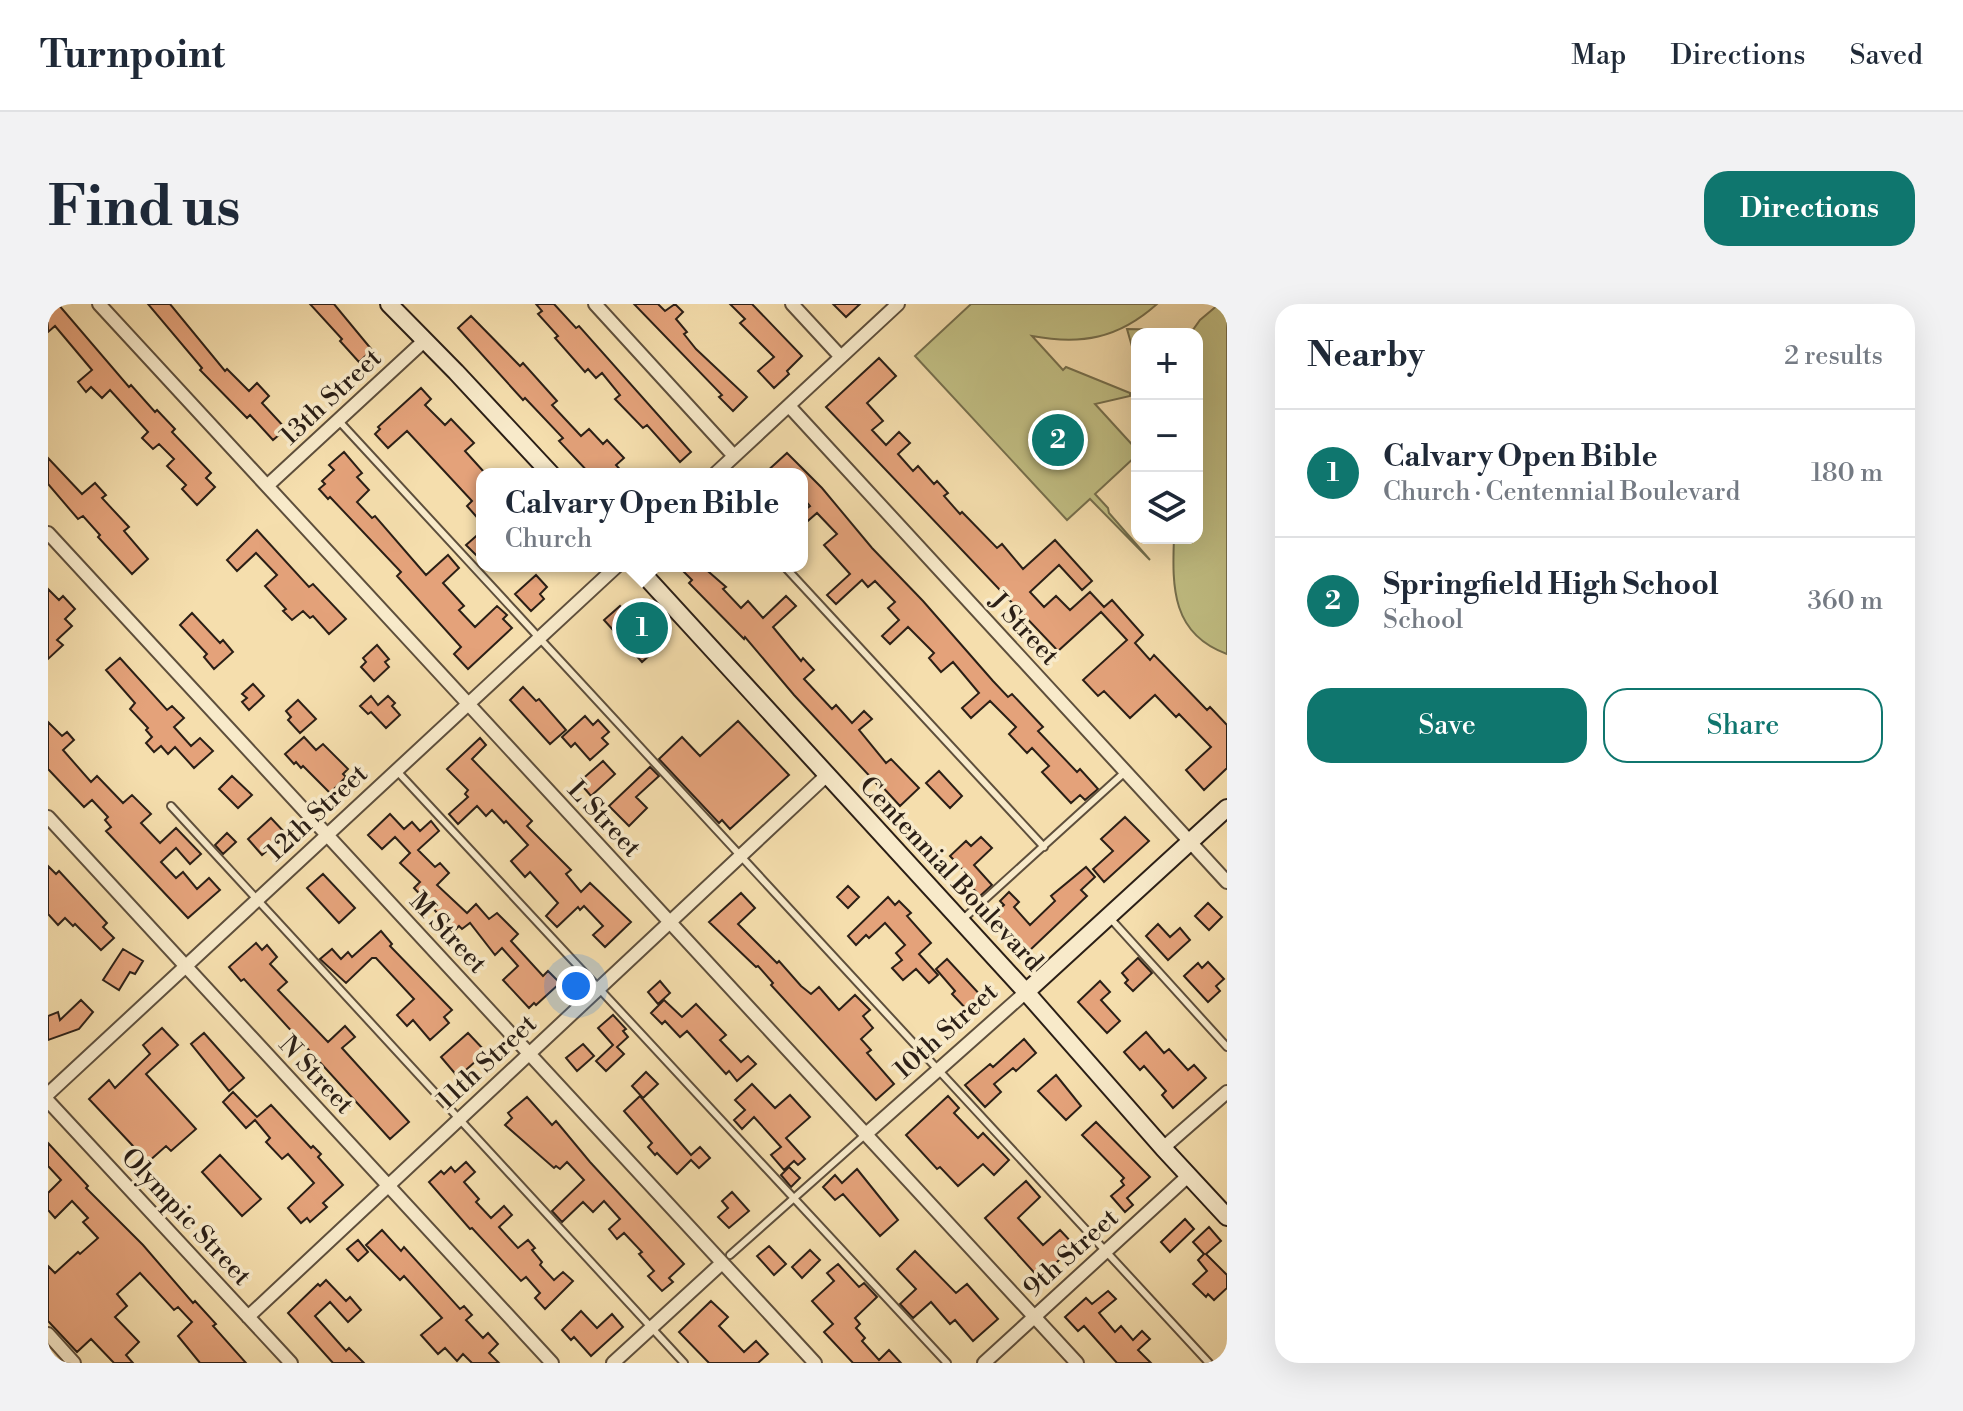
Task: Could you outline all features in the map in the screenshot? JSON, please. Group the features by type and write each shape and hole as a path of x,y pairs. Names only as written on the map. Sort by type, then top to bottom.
{"main road":[{"path":"389,304 545,468"},
{"name":"Centennial Boulevard","path":"641,572 1026,992 1227,1217"},
{"name":"10th Street","path":"1026,992 1227,808"}],"street":[{"name":"L Street","path":"99,304 1077,1363"},
{"path":"595,304 734,456"},
{"path":"792,304 841,357"},
{"path":"721,468 898,304"},
{"name":"13th Street","path":"267,486 424,341"},
{"name":"J Street","path":"789,406 1227,882"},
{"name":"M Street","path":"48,533 529,1053 726,1259 815,1363"},
{"name":"12th Street","path":"48,1094 610,572"},
{"name":"11th Street","path":"248,1317 827,775"},
{"name":"N Street","path":"48,817 552,1363"},
{"name":"10th Street","path":"866,1134 1026,992"},
{"path":"1163,1148 1227,1092"},
{"name":"Olympic Street","path":"48,1101 291,1363"},
{"name":"9th Street","path":"984,1363 1188,1176"},
{"name":"10th Street","path":"613,1363 726,1259"},
{"path":"48,1334 74,1363"}],"lane":[{"path":"338,420 476,570"},
{"path":"478,572 1209,1363"},
{"path":"790,572 1044,847"},
{"path":"396,770 947,1363"},
{"path":"961,921 1125,772"},
{"path":"171,806 684,1363"},
{"path":"1109,917 1227,1047"},
{"name":"10th Street","path":"726,1259 866,1134"}],"shaded area":[{"path":"971,304 1157,304 1128,325 1098,336 1067,340 1032,336 1063,370 1066,367 1130,393 1130,396 1095,404 1131,443 1131,461 1095,494 1131,541 1090,499 1067,520 915,356"},
{"path":"1219,304 1227,304 1227,654 1195,634 1179,607 1175,591 1174,544 1203,544 1203,328 1194,328"}],"building":[{"path":"58,304 129,387 131,385 155,412 157,410 175,429 172,432 211,473 206,478 215,487 197,505 182,489 186,485 167,466 174,459 159,444 153,449 142,438 148,432 110,390 102,398 91,387 86,392 78,382 92,370 55,326 48,332 48,308"},
{"path":"148,304 170,304 225,371 227,369 249,391 257,383 269,396 262,403 286,429 273,440 250,415 247,418 200,370 202,368"},
{"path":"310,304 334,304 372,350 359,362"},
{"path":"536,304 554,304 576,328 579,326 691,452 680,462 647,425 643,428 615,399 620,395 602,373 596,378 588,369 585,372 555,338 558,336 538,314 542,311"},
{"path":"634,304 658,304 665,311 675,304 683,312 676,319 687,332 684,334 747,397 733,411 719,397 722,395"},
{"path":"730,304 752,304 802,356 774,388 758,371 774,357 740,323 745,319"},
{"path":"833,304 860,304 846,317"},
{"path":"471,316 520,366 523,363 557,401 552,405 581,436 589,429 603,444 607,440 624,458 616,465 619,468 584,468 559,441 563,438 525,398 523,400 458,328"},
{"path":"879,358 896,376 867,403 883,421 872,430 886,445 899,432 910,443 898,454 913,471 918,466 934,484 937,481 948,493 944,496 960,514 962,512 997,548 1002,544 1023,569 1055,540 1092,581 1082,590 1059,565 1030,592 1044,607 1056,596 1070,610 1090,592 1104,607 1112,600 1143,635 1135,643 1150,660 1154,655 1207,710 1210,707 1227,725 1227,768 1204,790 1186,770 1211,747 1179,714 1176,717 1155,695 1130,718 1104,691 1098,696 1083,680 1127,640 1101,612 1058,651 826,407"},
{"path":"421,388 431,399 425,405 445,425 451,419 474,443 465,451 480,468 476,468 476,516 467,506 472,501 407,431 388,448 375,434 380,429 378,427"},
{"path":"344,452 362,473 357,477 369,490 357,502 372,518 375,516 426,575 448,555 459,568 443,583 464,606 459,610 475,627 497,606 507,615 503,619 512,628 468,669 454,654 461,647 397,576 401,572 319,489 325,484 322,481 334,470 329,465"},
{"path":"787,453 802,468 771,468"},
{"path":"48,458 82,494 95,483 106,495 102,498 129,527 124,531 148,559 132,574 83,516 78,519 48,484"},
{"path":"808,474 993,681 1008,697 1012,694 1043,727 1038,731 1098,789 1085,800 1080,795 1071,803 1042,772 1049,766 1032,748 1027,753 1009,734 1016,727 990,701 971,718 962,708 979,693 953,662 941,672 929,658 934,653 908,627 890,644 882,636 899,620 888,608 895,602 875,581 868,587 862,580 836,604 827,595 850,574 824,545 837,534 817,513 808,521"},
{"path":"257,530 309,587 313,584 346,619 329,634 313,616 310,618 303,611 292,620 283,611 286,609 265,586 277,575 256,553 237,571 227,560"},
{"path":"476,536 476,555 466,545"},
{"path":"684,572 709,572 726,587 723,589 741,608 748,601 763,618 786,596 796,606 773,627 801,661 803,658 814,670 804,679 832,709 836,705 852,723 864,711 872,719 859,730 886,763 891,759 919,788 900,806 794,695 745,637 689,583 692,580"},
{"path":"536,575 547,587 540,594 544,599 531,611 515,594"},
{"path":"48,589 59,600 63,596 75,609 65,619 72,626 57,640 63,645 48,659"},
{"path":"620,606 658,648 642,662 604,620"},
{"path":"192,613 220,643 223,640 233,652 214,669 204,657 207,654 180,625"},
{"path":"377,645 389,659 385,662 389,667 374,681 361,667 366,662 363,658"},
{"path":"120,658 167,710 172,706 184,718 174,727 191,746 200,738 213,751 194,768 175,747 168,754 161,746 154,752 146,743 152,737 146,730 148,728 130,709 135,703 106,670"},
{"path":"253,684 264,696 249,710 242,702 247,698 242,694"},
{"path":"523,687 536,701 539,699 566,730 550,744 510,700"},
{"path":"371,696 378,705 388,696 395,703 392,706 400,715 386,728 371,712 368,714 360,706"},
{"path":"298,700 316,719 300,733 288,720 291,717 286,711"},
{"path":"585,716 593,725 598,720 609,732 602,738 608,744 590,760 575,743 571,747 562,737"},
{"path":"738,721 789,775 730,829 722,820 719,823 659,759 682,737 700,756"},
{"path":"48,722 62,736 67,732 74,740 63,750 91,782 97,776 123,803 132,795 151,814 141,823 160,843 176,828 201,854 190,864 176,848 161,862 176,878 183,872 197,889 209,878 220,890 188,918 106,831 111,827 105,820 108,817 92,800 84,807 48,769"},
{"path":"304,737 316,750 323,744 348,769 343,774 346,777 330,793 303,766 294,764 285,754"},
{"path":"480,738 486,745 472,759 532,821 527,826 571,870 566,874 581,892 590,883 631,922 605,947 593,935 603,926 584,906 580,910 578,907 557,927 546,916 558,903 530,872 525,877 511,861 528,845 506,821 504,823 492,810 486,816 477,806 458,824 449,814 468,797 465,794 468,790 447,769"},
{"path":"603,761 615,774 591,796 579,782"},
{"path":"650,767 659,776 636,797 647,808 629,826 609,806"},
{"path":"939,771 962,796 950,808 926,783"},
{"path":"232,776 252,795 238,808 219,789"},
{"path":"390,814 404,829 412,822 420,831 431,821 439,831 418,850 435,867 440,863 449,873 437,885 467,913 476,904 489,919 497,913 518,934 511,941 543,976 548,971 560,983 536,1005 534,1003 529,1008 503,980 518,966 502,948 495,955 470,923 454,931 414,888 420,882 400,863 410,853 395,837 382,849 368,835"},
{"path":"1125,817 1149,841 1104,882 1093,869 1113,851 1101,839"},
{"path":"271,818 286,834 262,855 248,839"},
{"path":"227,833 236,842 223,854 215,845"},
{"path":"981,837 992,848 974,865 992,885 980,896 963,878 967,874 950,856 966,841 971,846"},
{"path":"48,866 56,874 59,871 107,923 103,927 114,938 101,950 75,924 73,926 65,918 58,925 48,914"},
{"path":"1086,867 1095,877 1081,890 1087,896 1029,951 995,913 1004,905 1000,901 1009,892 1019,902 1014,907 1030,925 1055,901 1051,896"},
{"path":"323,874 355,908 339,923 307,888"},
{"path":"848,886 859,897 848,908 837,897"},
{"path":"741,893 755,908 738,924 801,986 811,994 819,987 839,1010 855,995 870,1010 863,1016 873,1028 861,1039 871,1050 867,1053 894,1084 876,1100 771,985 773,983 758,966 709,922"},
{"path":"888,897 895,905 899,901 911,913 907,916 931,943 919,954 938,975 929,983 916,969 903,980 892,968 902,960 896,953 905,945 885,923 856,945 848,936"},
{"path":"1208,903 1222,917 1209,930 1195,916"},
{"path":"1158,924 1170,937 1180,928 1190,940 1168,960 1146,936"},
{"path":"381,931 392,944 390,946 452,1010 444,1017 449,1023 430,1040 413,1020 407,1026 397,1015 414,999 376,958 372,958 346,983 320,959 332,949 341,959 348,952 352,957"},
{"path":"256,943 262,950 267,945 277,957 270,964 287,982 278,990 328,1042 345,1026 355,1037 342,1048 409,1122 390,1139 244,979 241,981 229,967"},
{"path":"123,949 143,961 135,974 130,972 119,990 103,980"},
{"path":"1138,958 1152,973 1133,991 1125,983 1128,980 1122,973"},
{"path":"947,959 984,999 970,1013 952,994 955,991 936,969"},
{"path":"1208,962 1224,979 1216,986 1220,991 1208,1002 1184,976 1198,963 1202,968"},
{"path":"660,981 670,993 658,1004 648,992"},
{"path":"1100,981 1110,992 1101,1000 1120,1021 1107,1033 1078,1002"},
{"path":"81,1000 93,1012 79,1029 48,1040 48,1016 58,1012 60,1020"},
{"path":"664,1000 682,1017 696,1004 726,1035 720,1040 741,1062 748,1056 756,1064 737,1081 729,1071 726,1074 687,1031 680,1037 665,1021 662,1024 651,1013"},
{"path":"613,1015 626,1029 623,1031 628,1037 617,1047 624,1054 606,1071 596,1061 613,1045 598,1028"},
{"path":"162,1028 178,1045 146,1074 196,1129 171,1151 166,1146 148,1162 89,1099 109,1080 115,1088 150,1054 143,1045"},
{"path":"1146,1032 1164,1053 1169,1049 1188,1070 1194,1065 1206,1078 1173,1108 1162,1095 1166,1091 1144,1066 1140,1070 1124,1052"},
{"path":"204,1033 244,1078 229,1091 191,1044"},
{"path":"468,1033 486,1052 458,1077 441,1057"},
{"path":"1024,1039 1036,1053 1016,1071 1013,1068 994,1084 1001,1092 985,1107 965,1085 990,1064 993,1067"},
{"path":"583,1044 594,1056 577,1071 566,1058"},
{"path":"646,1072 658,1084 643,1098 632,1086"},
{"path":"1056,1075 1081,1106 1066,1120 1038,1091"},
{"path":"752,1084 775,1108 790,1095 810,1117 786,1138 805,1159 798,1165 794,1161 784,1170 771,1155 781,1147 754,1117 742,1129 734,1120 745,1110 735,1100"},
{"path":"233,1092 257,1117 271,1105 311,1148 313,1146 321,1154 318,1157 343,1185 323,1203 327,1207 310,1222 307,1218 301,1223 288,1208 314,1183 288,1154 282,1159 266,1142 270,1138 255,1120 246,1128 223,1102"},
{"path":"640,1096 691,1155 700,1147 710,1158 699,1168 691,1160 677,1174 657,1153 655,1155 648,1147 652,1143 624,1111"},
{"path":"948,1096 959,1108 954,1113 978,1138 983,1133 1009,1160 994,1175 983,1164 958,1186 940,1167 937,1169 906,1135"},
{"path":"527,1097 552,1125 556,1121 684,1264 669,1278 673,1282 662,1291 648,1276 654,1271 639,1254 642,1252 624,1233 617,1239 609,1229 620,1219 604,1201 593,1212 583,1202 562,1222 552,1211 584,1180 567,1162 560,1169 554,1168 505,1125 512,1118 508,1113"},
{"path":"1096,1122 1150,1177 1127,1198 1133,1205 1125,1212 1111,1196 1124,1185 1121,1181 1124,1178 1082,1135"},
{"path":"48,1143 88,1186 86,1188 216,1324 213,1326 246,1363 200,1363 178,1336 192,1322 178,1307 174,1310 140,1273 117,1294 127,1306 115,1317 139,1342 126,1355 133,1363 114,1363 91,1339 77,1352 48,1321 48,1266 55,1273 98,1238 83,1222 88,1218 72,1201 55,1218 48,1210 48,1193 61,1180 48,1166"},
{"path":"220,1155 261,1199 242,1216 202,1172"},
{"path":"466,1162 475,1172 464,1182 479,1199 476,1202 491,1218 504,1206 512,1215 499,1227 518,1248 528,1240 542,1262 540,1265 554,1280 563,1272 573,1281 545,1309 535,1298 540,1293 526,1277 521,1281 429,1182 441,1171 444,1174 451,1167 455,1172"},
{"path":"789,1167 800,1178 791,1187 781,1175"},
{"path":"857,1169 898,1220 880,1236 843,1194 835,1200 823,1187 835,1175 842,1183"},
{"path":"1026,1181 1040,1197 1018,1218 1043,1245 1060,1230 1074,1245 1040,1279 985,1218"},
{"path":"732,1192 749,1211 729,1228 718,1217 728,1208 722,1201"},
{"path":"1185,1219 1194,1229 1170,1252 1161,1242"},
{"path":"1209,1227 1221,1241 1206,1254 1227,1275 1227,1288 1214,1300 1208,1294 1206,1297 1193,1284 1207,1271 1198,1260 1204,1254 1193,1242"},
{"path":"382,1230 401,1251 404,1247 460,1309 464,1306 472,1315 466,1320 483,1338 488,1333 498,1344 489,1353 499,1363 472,1363 463,1354 457,1361 445,1348 438,1354 421,1335 442,1318 404,1276 400,1280 366,1245"},
{"path":"358,1240 368,1252 358,1261 347,1249"},
{"path":"769,1246 786,1264 774,1275 757,1256"},
{"path":"810,1250 820,1260 802,1278 792,1267"},
{"path":"915,1251 956,1293 967,1284 998,1319 973,1341 955,1320 950,1324 931,1302 913,1318 900,1304 916,1289 897,1269"},
{"path":"838,1264 859,1287 864,1283 877,1297 855,1318 860,1324 856,1328 865,1338 862,1341 879,1360 889,1350 901,1363 853,1363 824,1332 833,1324 812,1301 834,1281 827,1273"},
{"path":"326,1280 346,1301 350,1297 361,1310 348,1322 330,1302 315,1316 346,1351 349,1348 364,1363 333,1363 288,1313"},
{"path":"1108,1291 1116,1299 1099,1313 1115,1332 1121,1326 1133,1340 1142,1331 1150,1339 1138,1350 1151,1363 1117,1363 1084,1326 1078,1331 1065,1317 1086,1298 1092,1304"},
{"path":"711,1301 728,1317 719,1326 744,1352 756,1341 768,1354 758,1363 709,1363 679,1332"},
{"path":"581,1311 597,1328 612,1314 623,1327 591,1356 574,1337 571,1340 562,1330"}],"place":[{"name":"Springfield High School","path":"1058,440"},
{"name":"Calvary Open Bible","path":"642,628"}]}
